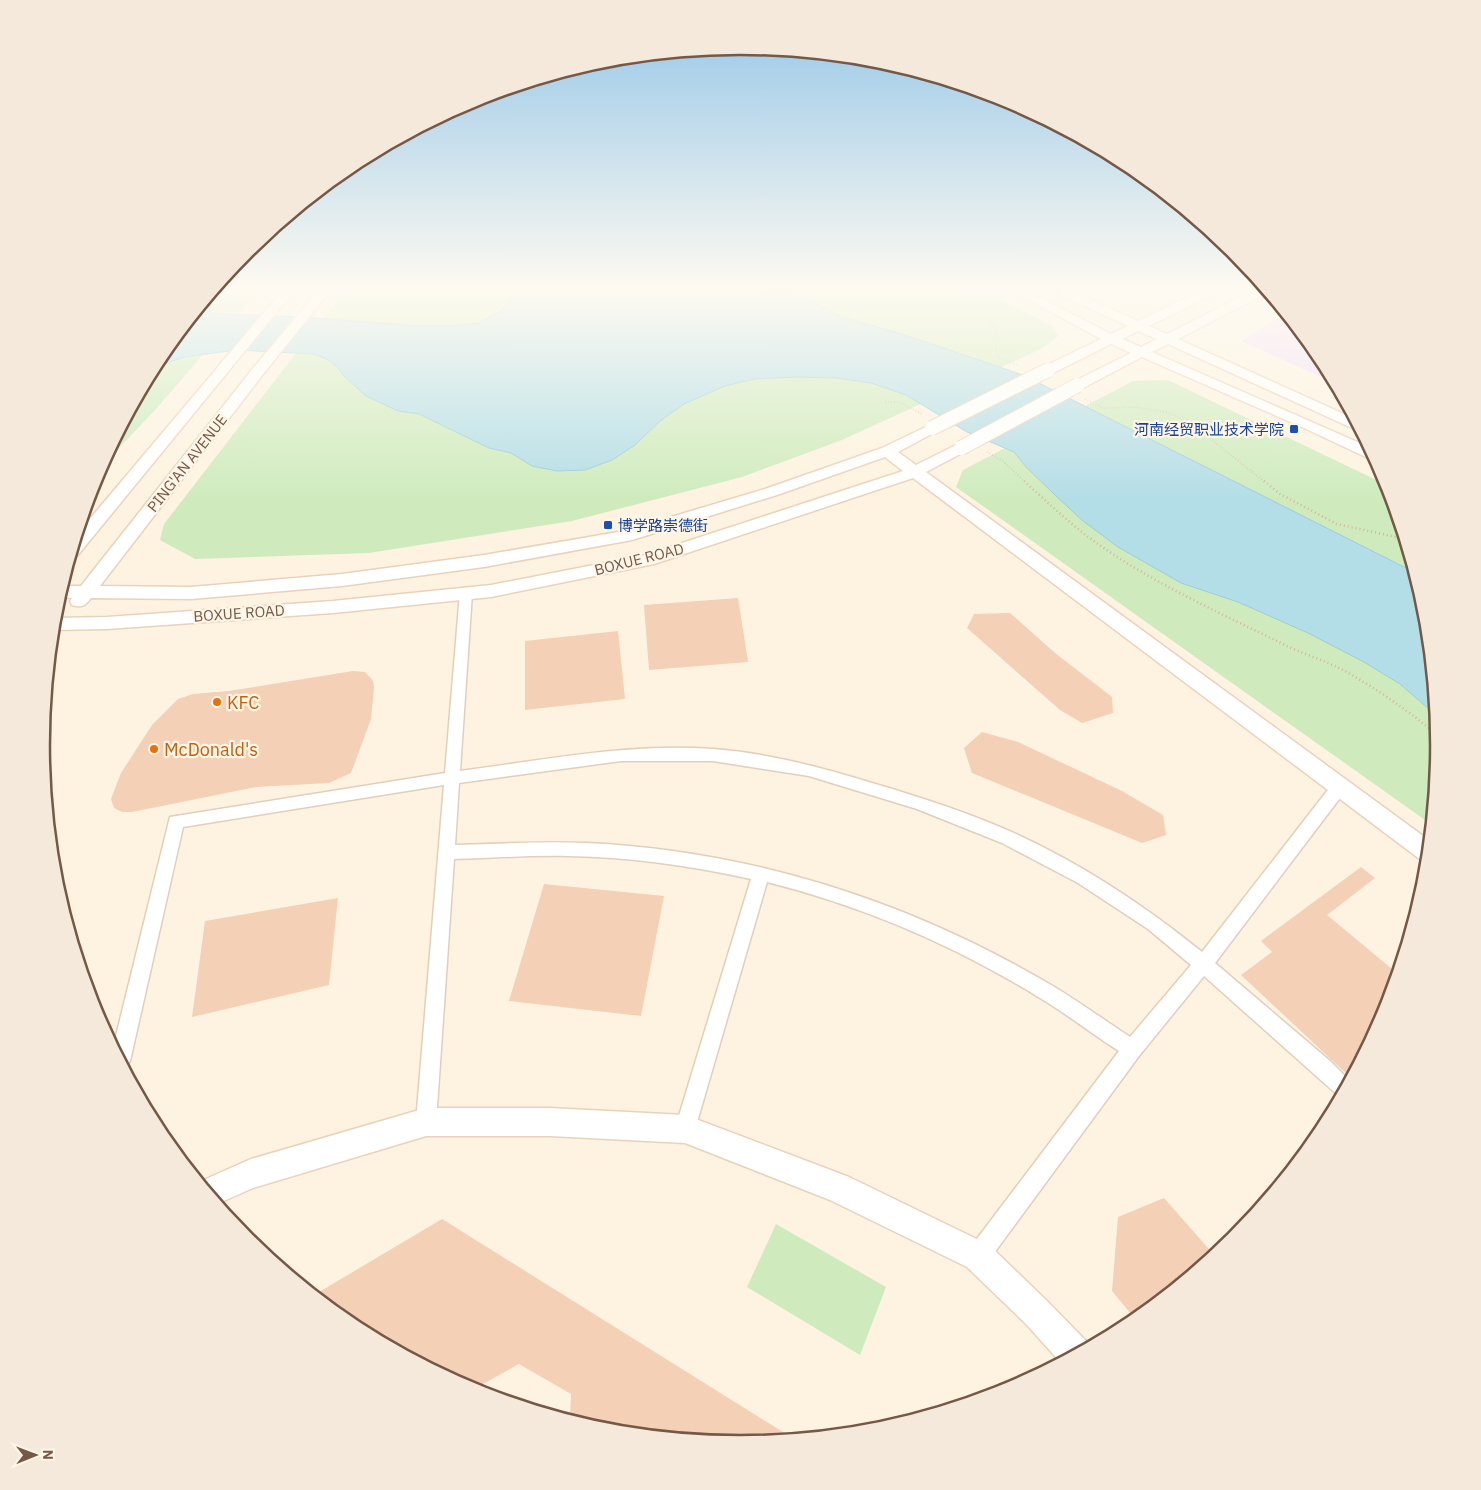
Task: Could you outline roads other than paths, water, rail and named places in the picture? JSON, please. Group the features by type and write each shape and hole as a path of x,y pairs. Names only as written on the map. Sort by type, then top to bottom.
{"main road":[{"name":"PING'AN AVENUE","path":"82,538 228,361"},
{"name":"PING'AN AVENUE","path":"61,622 268,361"},
{"name":"BOXUE ROAD","path":"67,592 191,593 323,581 512,556 626,536 771,492 887,451 928,422 1067,361"},
{"name":"BOXUE ROAD","path":"60,628 333,607 491,591 648,560 915,472 1078,390 1126,361"},
{"path":"1162,361 1365,452"},
{"path":"1217,361 1350,422"},
{"path":"887,451 1423,848"},
{"path":"213,1191 250,1174 426,1122 550,1122 685,1129 838,1188 978,1256 1037,1313 1072,1350"}],"street":[{"path":"426,1122 466,593"},
{"path":"122,1052 176,822 451,778 621,755 713,755 809,770 921,804 1008,838 1084,878 1154,924 1203,964 1323,1068 1340,1085"},
{"path":"978,1256 1132,1050 1203,964 1340,786"},
{"path":"445,852 588,850 657,856 760,875 816,888 900,918 1032,984 1132,1050"},
{"path":"685,1129 760,875"}],"water":[{"path":"329,361 980,361 1023,375 1408,569 1418,610 1430,710 1400,684 1364,662 1308,633 1238,602 1181,583 1118,547 1083,521 1026,467 1014,452 967,432 906,395 871,383 837,378 799,377 754,379 725,386 684,404 660,421 635,445 612,460 585,470 557,471 532,466 511,453 489,448 419,414 398,411 366,396"}],"place":[{"name":"河南经贸职业技术学院","path":"1294,429"},
{"name":"博学路崇德街","path":"608,525"},
{"name":"KFC","path":"217,702"},
{"name":"McDonald's","path":"154,749"}]}
